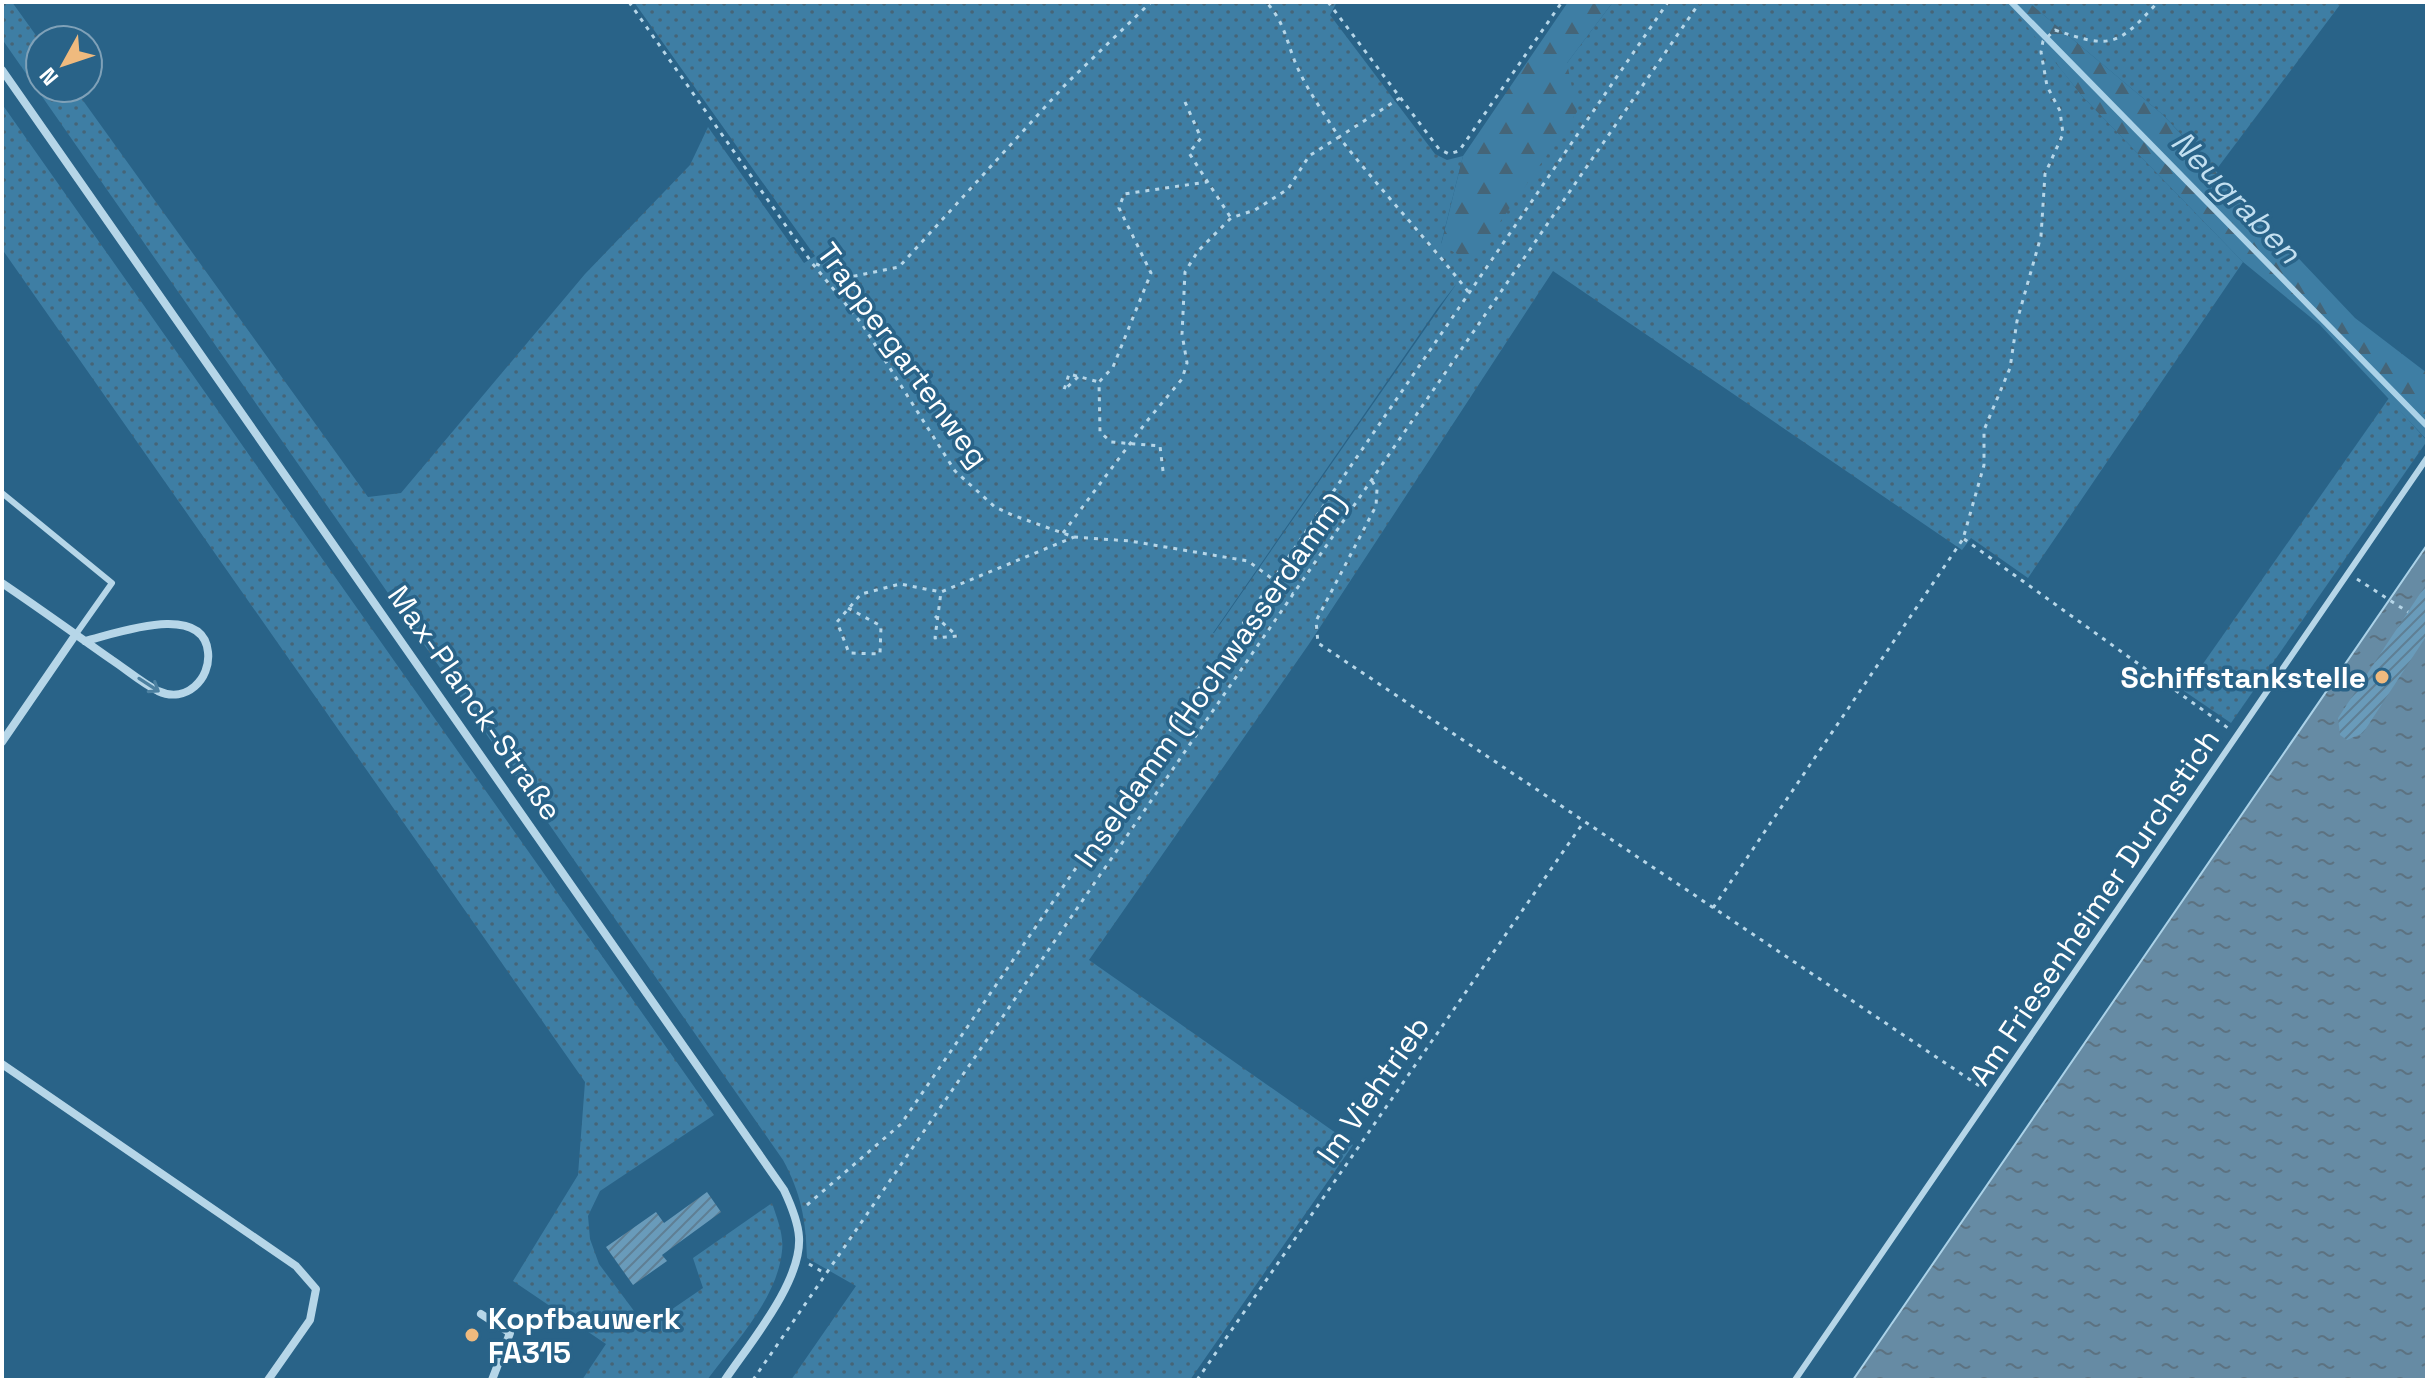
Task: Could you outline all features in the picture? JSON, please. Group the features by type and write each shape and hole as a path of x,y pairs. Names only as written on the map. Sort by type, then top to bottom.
{"street":[{"name":"Max-Planck-Straße","path":"2,70 766,1160 795,1215 799,1238 797,1257 778,1303 725,1380"},
{"path":"2,583 76,634 85,641 159,692 181,694 200,684 209,665 207,644 189,626 179,624 168,622 85,641"},
{"path":"2,742 76,634"},
{"path":"2,1064 296,1266 316,1289 310,1320 268,1380"},
{"path":"481,1314 510,1333 492,1380"}],"lane":[{"name":"Am Friesenheimer Durchstich","path":"1795,1380 2427,458"},
{"path":"2,493 112,583 76,634"}],"path":[{"name":"Trappergartenweg","path":"629,2 812,263 862,324 955,471 995,507 1074,537 1209,552 1248,561 1293,594"},
{"path":"812,263 850,277 899,267 1066,84 1151,2"},
{"path":"1266,2 1284,26 1297,67 1311,95 1339,137 1369,175 1423,233 1470,295"},
{"path":"1328,2 1439,149 1449,154 1459,151 1562,2"},
{"path":"795,1215 901,1124 1668,2"},
{"name":"Inseldamm (Hochwasserdamm)","path":"753,1380 1700,2"},
{"path":"1713,908 1963,539 1984,465 1984,430 2010,368 2017,321 2041,236 2045,174 2063,134 2060,111 2047,86 2041,52 2043,41 2055,30 2084,40 2109,42 2127,36 2158,2"},
{"path":"1063,533 1129,443 1182,379 1187,363 1182,334 1185,272 1198,251 1231,218 1255,210 1288,189 1309,156 1400,98"},
{"path":"1185,102 1201,138 1189,153 1231,218"},
{"path":"1163,471 1160,446 1111,442 1100,432 1099,382 1113,367 1151,273 1119,208 1124,194 1207,182"},
{"path":"1078,377 1099,382"},
{"path":"1372,481 1377,489 1376,506 1316,621 1318,643 1583,823 1993,1094"},
{"path":"848,608 881,626 880,654 849,653 837,622 848,608 861,594 900,584 941,592 1074,537"},
{"path":"1963,539 2238,735"},
{"path":"2355,577 2408,612"},
{"path":"935,616 957,636 935,638 935,616 941,592"},
{"name":"Im Viehtrieb","path":"1197,1380 1583,823"},
{"path":"797,1257 826,1274"}],"green space":[{"path":"2,2 12,2 28,24 24,24 24,71 2,39"},
{"path":"634,2 1337,2 1330,15 1435,154 1447,160 1463,156 1441,244 1613,2 2018,2 2014,9 2082,96 2243,262 2028,578 1971,538 1962,550 1553,271 1309,644 1089,960 1353,1145 1190,1380 791,1380 856,1286 807,1258 801,1207 783,1160 47,104 86,104 368,497 401,493 585,274 690,165 708,127 804,263 815,256","holes":["1457,283 1214,633 1437,309"]},
{"path":"1568,2 1613,2 1567,63 1577,112 1472,262 1441,245 1463,156"},
{"path":"2018,2 2028,2 2162,114 2355,318 2427,373 2427,440 2320,325 2243,262 2082,96 2013,9"},
{"path":"2028,2 2342,2 2216,170 2162,114"},
{"path":"2,104 714,1115 600,1191 588,1216 590,1239 599,1264 646,1327 703,1288 693,1258 772,1203 780,1227 782,1251 772,1287 753,1320 707,1380 582,1380 606,1344 513,1281 578,1175 585,1082 2,249"},
{"path":"2389,398 2427,441 2231,723 2184,691"}],"water":[{"path":"2427,545 2427,1380 1853,1380"}],"building":[{"name":"Schiffstankstelle","path":"2427,583 2427,635 2363,733 2347,740 2340,735 2338,718"},
{"path":"707,1192 721,1212 662,1255 667,1261 633,1285 606,1247 656,1212 664,1223"}],"waterway":[{"name":"Neugraben","path":"2011,2 2426,425"}],"place":[{"name":"Schiffstankstelle","path":"2382,677"},
{"name":"Kopfbauwerk FA315","path":"472,1335"}]}
